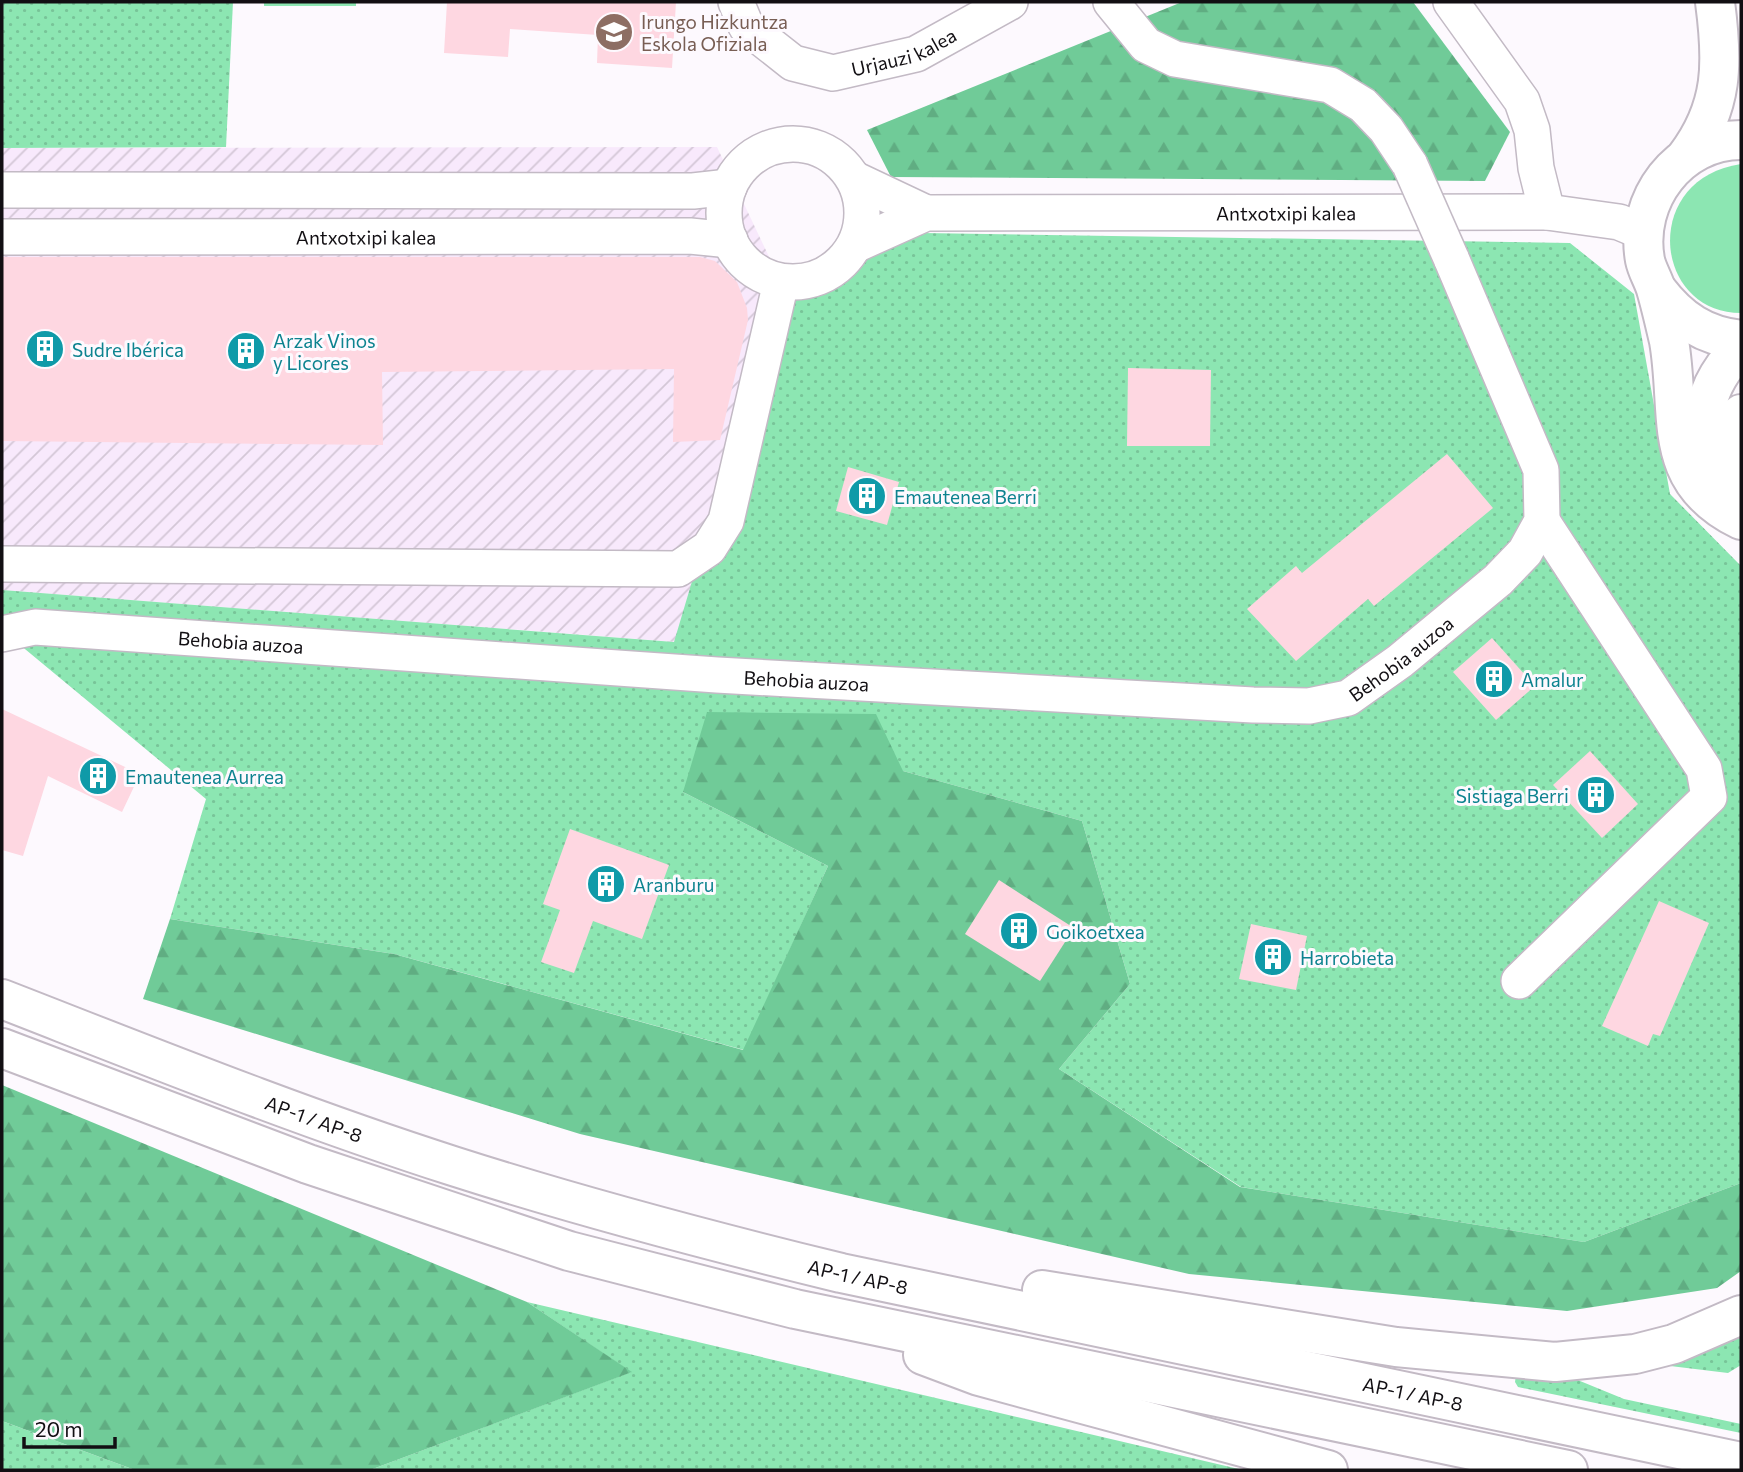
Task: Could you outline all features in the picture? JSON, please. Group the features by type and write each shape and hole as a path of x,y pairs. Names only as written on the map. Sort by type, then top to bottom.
{"highway":[{"path":"1715,2 1719,53 1717,99 1701,138 1686,158 1664,178 1650,203 1643,232 1645,261 1656,289 1669,342 1676,431 1683,465 1702,494 1716,506 1741,520"},
{"path":"1686,158 1708,145 1741,140"},
{"path":"1656,289 1673,311 1695,327 1720,338 1741,340"},
{"path":"1741,347 1713,384 1706,402 1704,423 1709,449 1723,478 1741,501"},
{"path":"1741,414 1735,444 1741,474"},
{"name":"AP-1 / AP-8","path":"2,999 183,1070 451,1166 606,1213 841,1273 1741,1462"},
{"path":"2,1048 309,1164 569,1251 795,1309 1568,1470"},
{"path":"841,1273 915,1270 1396,1347 1555,1362 1635,1354 1674,1344 1741,1315"},
{"path":"795,1309 979,1376 1328,1470"}],"street":[{"name":"Urjauzi kalea","path":"736,2 747,26 793,63 833,73 916,54 1010,2"},
{"path":"1111,2 1146,45 1175,60 1330,85 1363,106 1386,129 1410,165 1541,470 1542,522 1704,769 1709,797 1519,981"},
{"path":"1451,2 1525,108 1532,130 1547,212"},
{"path":"799,144 821,149 841,162 854,179 862,198 863,222 855,245 836,268 813,280 782,282 759,273 742,260 730,240 724,221 729,187 743,165 760,152 778,145 799,144"},
{"name":"Antxotxipi kalea","path":"854,179 926,213"},
{"path":"2,190 693,191 729,187"},
{"name":"Antxotxipi kalea","path":"855,245 926,213 1547,212 1619,222 1643,232"},
{"name":"Antxotxipi kalea","path":"2,237 690,236 730,240"},
{"path":"2,564 678,569 709,548 726,521 782,282"},
{"name":"Behobia auzoa","path":"2,634 35,626 717,675 1309,706 1348,698 1400,661 1498,580 1525,552 1542,522"}],"shaded area":[{"path":"717,147 781,282 675,642 2,590 2,148"}],"green space":[{"path":"2,2 233,2 226,147 2,148"},
{"path":"264,2 356,2 356,6 264,6"},
{"path":"1182,2 1413,2 1510,132 1485,181 891,177 867,130"},
{"path":"1741,164 1741,313 1712,307 1690,292 1676,270 1670,244 1673,218 1686,194 1708,175"},
{"path":"923,233 1570,243 1634,294 1670,494 1741,566 1741,1183 1584,1242 1241,1187 1059,1069 1130,984 1082,821 903,771 683,792 828,866 744,1050 394,954 170,919 206,799 2,630 2,590 674,642 781,282"},
{"path":"707,712 876,714 903,771 1082,821 1130,984 1059,1069 1240,1187 1584,1242 1741,1183 1741,1271 1717,1288 1567,1311 1189,1274 580,1134 143,999 170,919 394,954 743,1050 828,866 683,792"},
{"path":"2,1085 527,1302 632,1372 370,1470 135,1470 2,1421"},
{"path":"527,1302 1243,1470 370,1470 631,1372"},
{"path":"1741,1335 1741,1365 1728,1373 1662,1365"},
{"path":"1563,1374 1624,1399 1741,1424 1741,1433 1518,1387 1515,1382 1516,1375"},
{"path":"2,1421 135,1470 2,1470"}],"building":[{"name":"Irungo Hizkuntza Eskola Ofiziala","path":"447,2 676,2 672,68 597,63 598,35 510,29 508,57 444,53"},
{"path":"2,257 700,257 715,261 737,282 747,308 748,320 720,440 673,442 674,369 382,372 383,445 2,441"},
{"path":"1128,368 1211,370 1210,446 1127,446"},
{"path":"1447,454 1493,508 1374,606 1368,599 1296,661 1247,609 1296,566 1302,573"},
{"name":"Emautenea Berri","path":"848,467 899,482 887,525 836,511"},
{"name":"Amalur","path":"1492,638 1535,686 1496,720 1453,672"},
{"path":"2,709 140,774 122,812 48,776 23,856 2,850"},
{"name":"Sistiaga Berri","path":"1590,751 1638,804 1602,838 1553,785"},
{"name":"Aranburu","path":"570,829 669,865 642,939 593,921 574,973 541,962 560,910 543,904"},
{"name":"Goikoetxea","path":"999,880 1074,928 1040,981 965,934"},
{"path":"1659,901 1709,923 1660,1036 1653,1034 1648,1046 1602,1026"},
{"name":"Harrobieta","path":"1251,924 1307,936 1296,990 1239,979"}],"place":[{"name":"Irungo Hizkuntza Eskola Ofiziala","path":"614,32"},
{"name":"Sudre Ibérica","path":"45,349"},
{"name":"Arzak Vinos y Licores","path":"246,351"},
{"name":"Emautenea Berri","path":"867,496"},
{"name":"Amalur","path":"1494,679"},
{"name":"Emautenea Aurrea","path":"98,776"},
{"name":"Sistiaga Berri","path":"1596,795"},
{"name":"Aranburu","path":"606,884"},
{"name":"Goikoetxea","path":"1019,931"},
{"name":"Harrobieta","path":"1273,957"}]}
